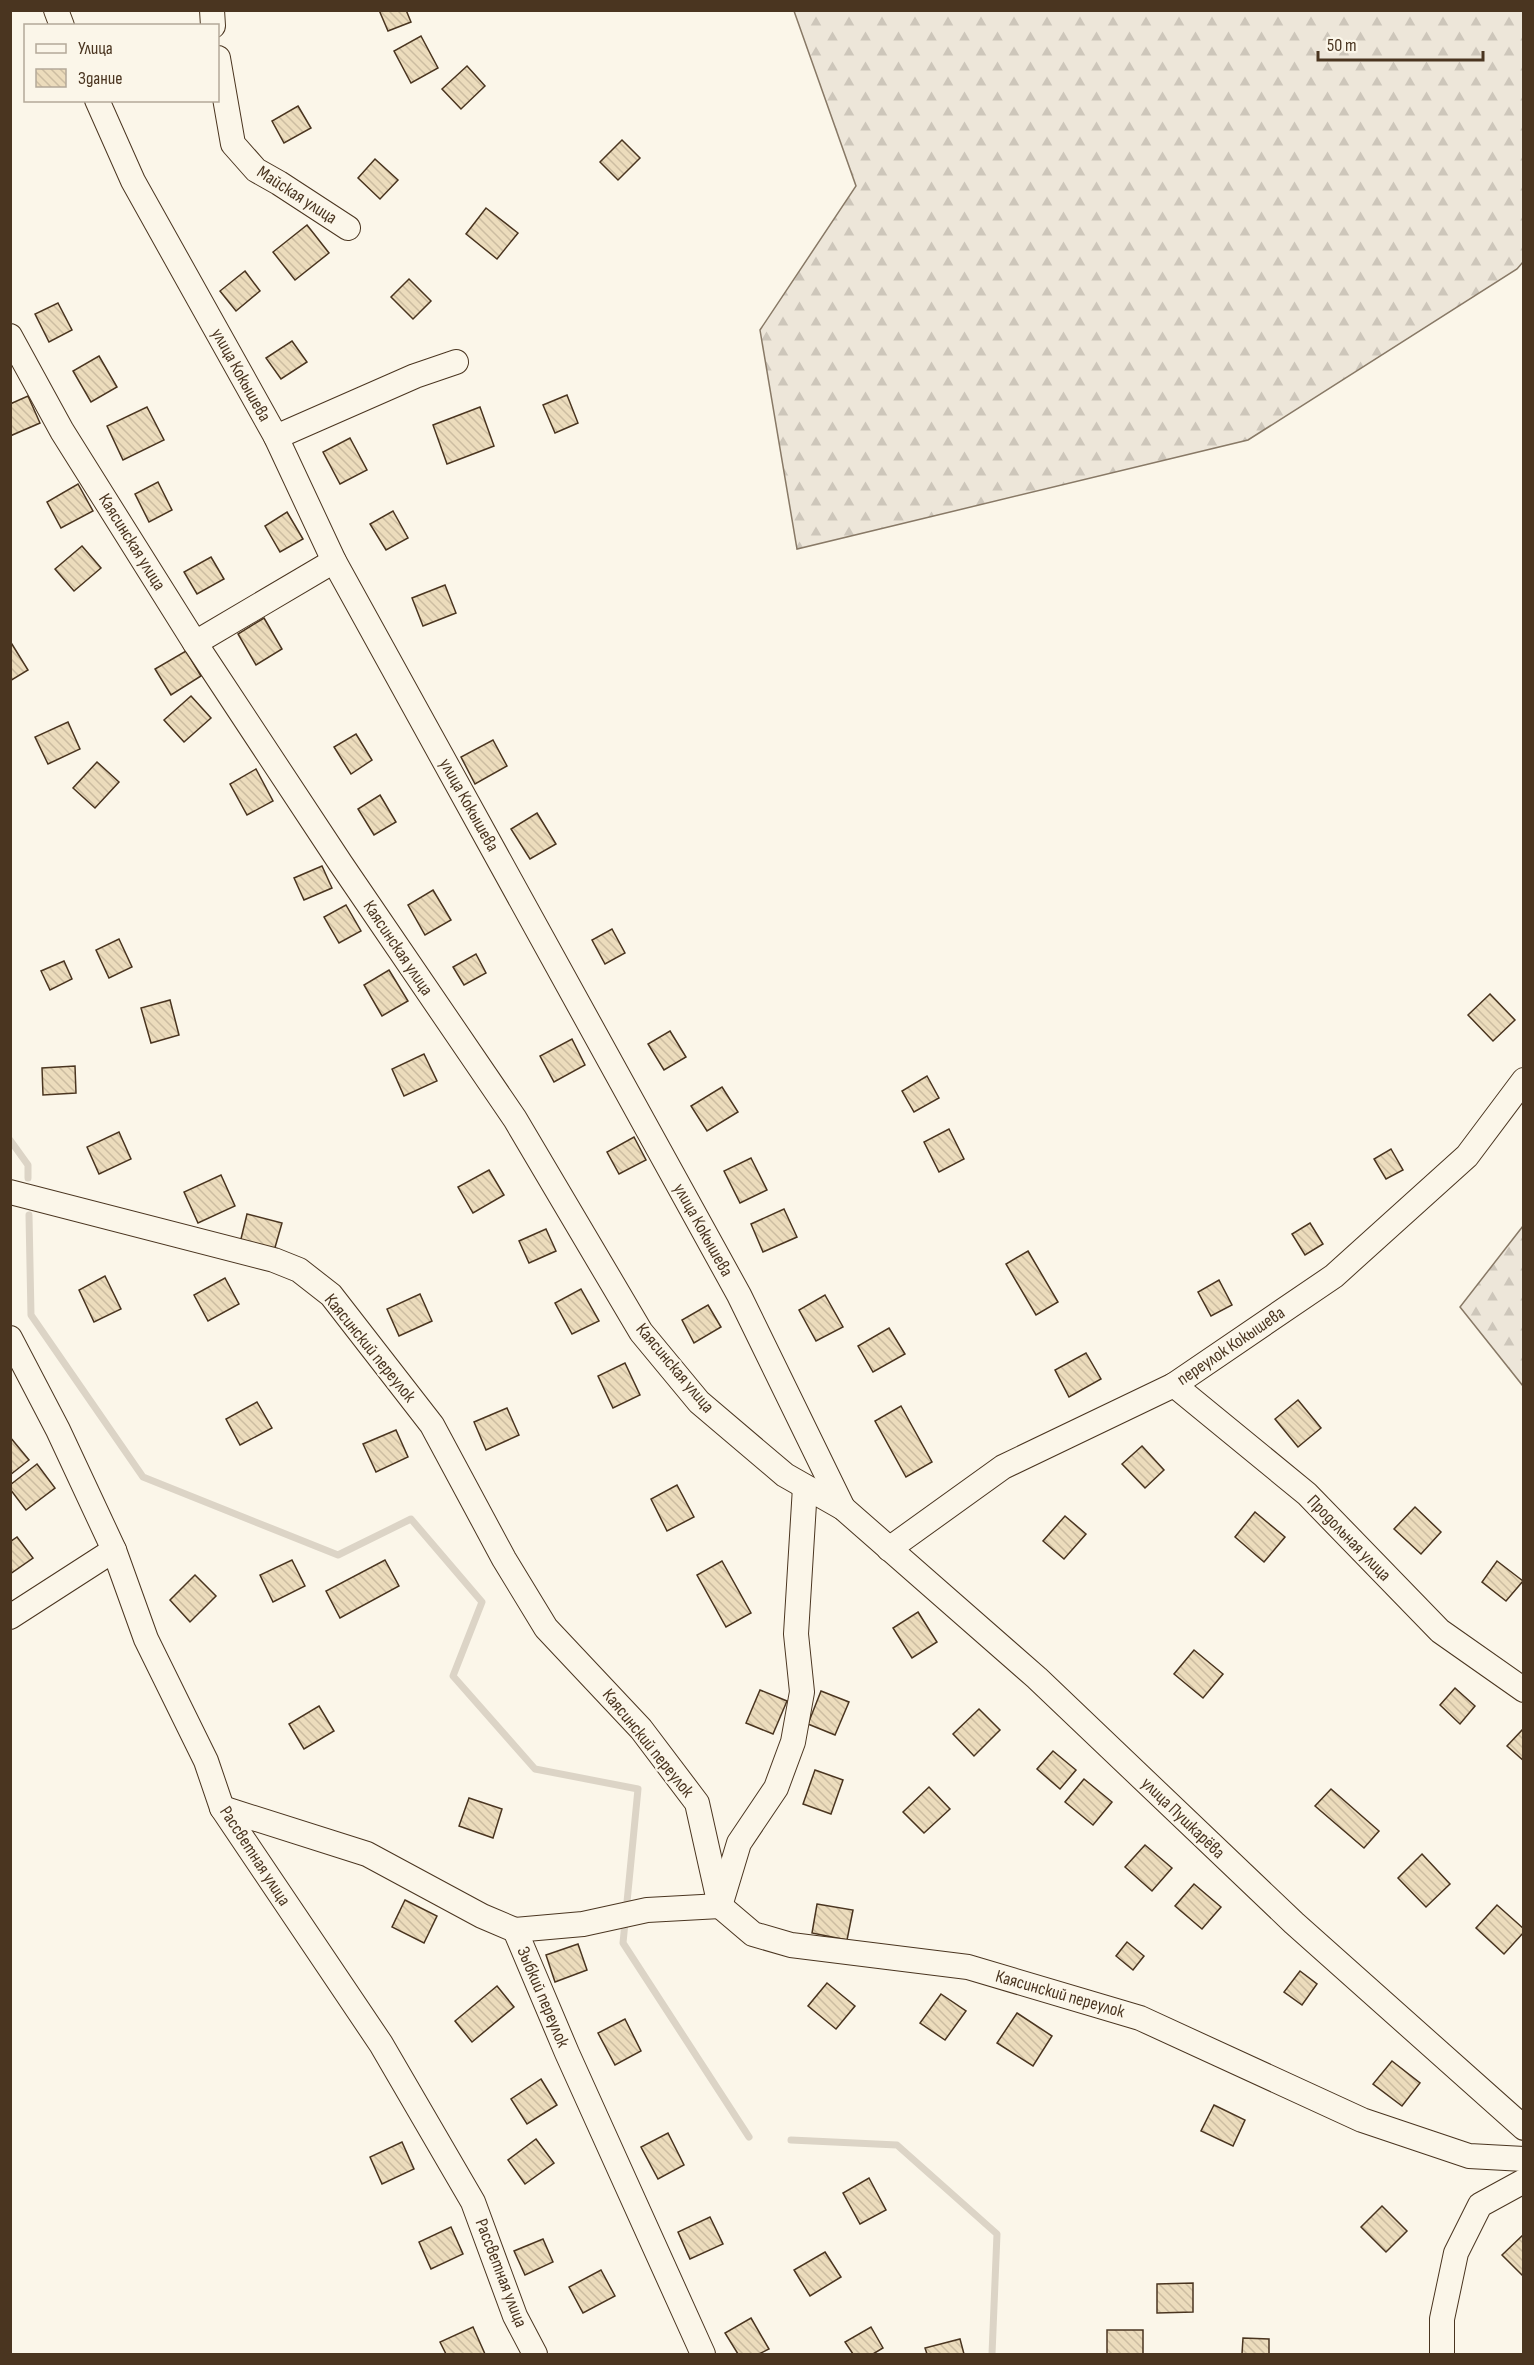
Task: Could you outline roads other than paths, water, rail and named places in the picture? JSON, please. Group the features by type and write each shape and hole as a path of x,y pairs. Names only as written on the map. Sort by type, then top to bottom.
{"street":[{"name":"Майская улица","path":"219,64 233,144 256,170 348,228"},
{"name":"улица Кокышева","path":"98,102 133,181 276,437 334,561 739,1295 843,1508"},
{"name":"Каясинская улица","path":"10,336 62,431 195,643 341,864 515,1119 641,1332 699,1402 785,1475 843,1508"},
{"path":"276,437 415,376 456,362"},
{"path":"195,643 334,561"},
{"name":"переулок Кокышева","path":"889,1549 1003,1467 1174,1385 1334,1276 1467,1156 1524,1080"},
{"name":"Каясинский переулок","path":"10,1192 274,1260 299,1270 331,1295 432,1425 504,1559 546,1628 641,1729 697,1803 720,1906 753,1934 791,1945 968,1967 1140,2018 1362,2120 1469,2156 1524,2159"},
{"name":"Рассветная улица","path":"10,1338 58,1430 114,1550 146,1639 206,1761 222,1808 381,2044 474,2202 515,2316 535,2355"},
{"name":"Продольная улица","path":"1174,1385 1307,1494 1440,1631 1524,1690"},
{"path":"515,1930 583,1924 641,1911 720,1906 740,1843 776,1788 793,1742 802,1692 796,1634 805,1487"},
{"name":"улица Пушкарёва","path":"843,1508 1037,1678 1294,1923 1524,2128"},
{"path":"10,1617 114,1550"},
{"name":"Зыбкий переулок","path":"222,1808 367,1854 482,1916 515,1930 567,2053 703,2355"},
{"path":"1442,2355 1442,2319 1456,2253 1480,2205 1524,2181"}],"waterway":[{"path":"10,1140 28,1165 28,1178"},
{"path":"29,1215 31,1315 143,1477 338,1555 411,1519 482,1602 453,1676 535,1769 638,1789 623,1943 749,2137"},
{"path":"791,2140 897,2145 997,2234 992,2354"}]}
